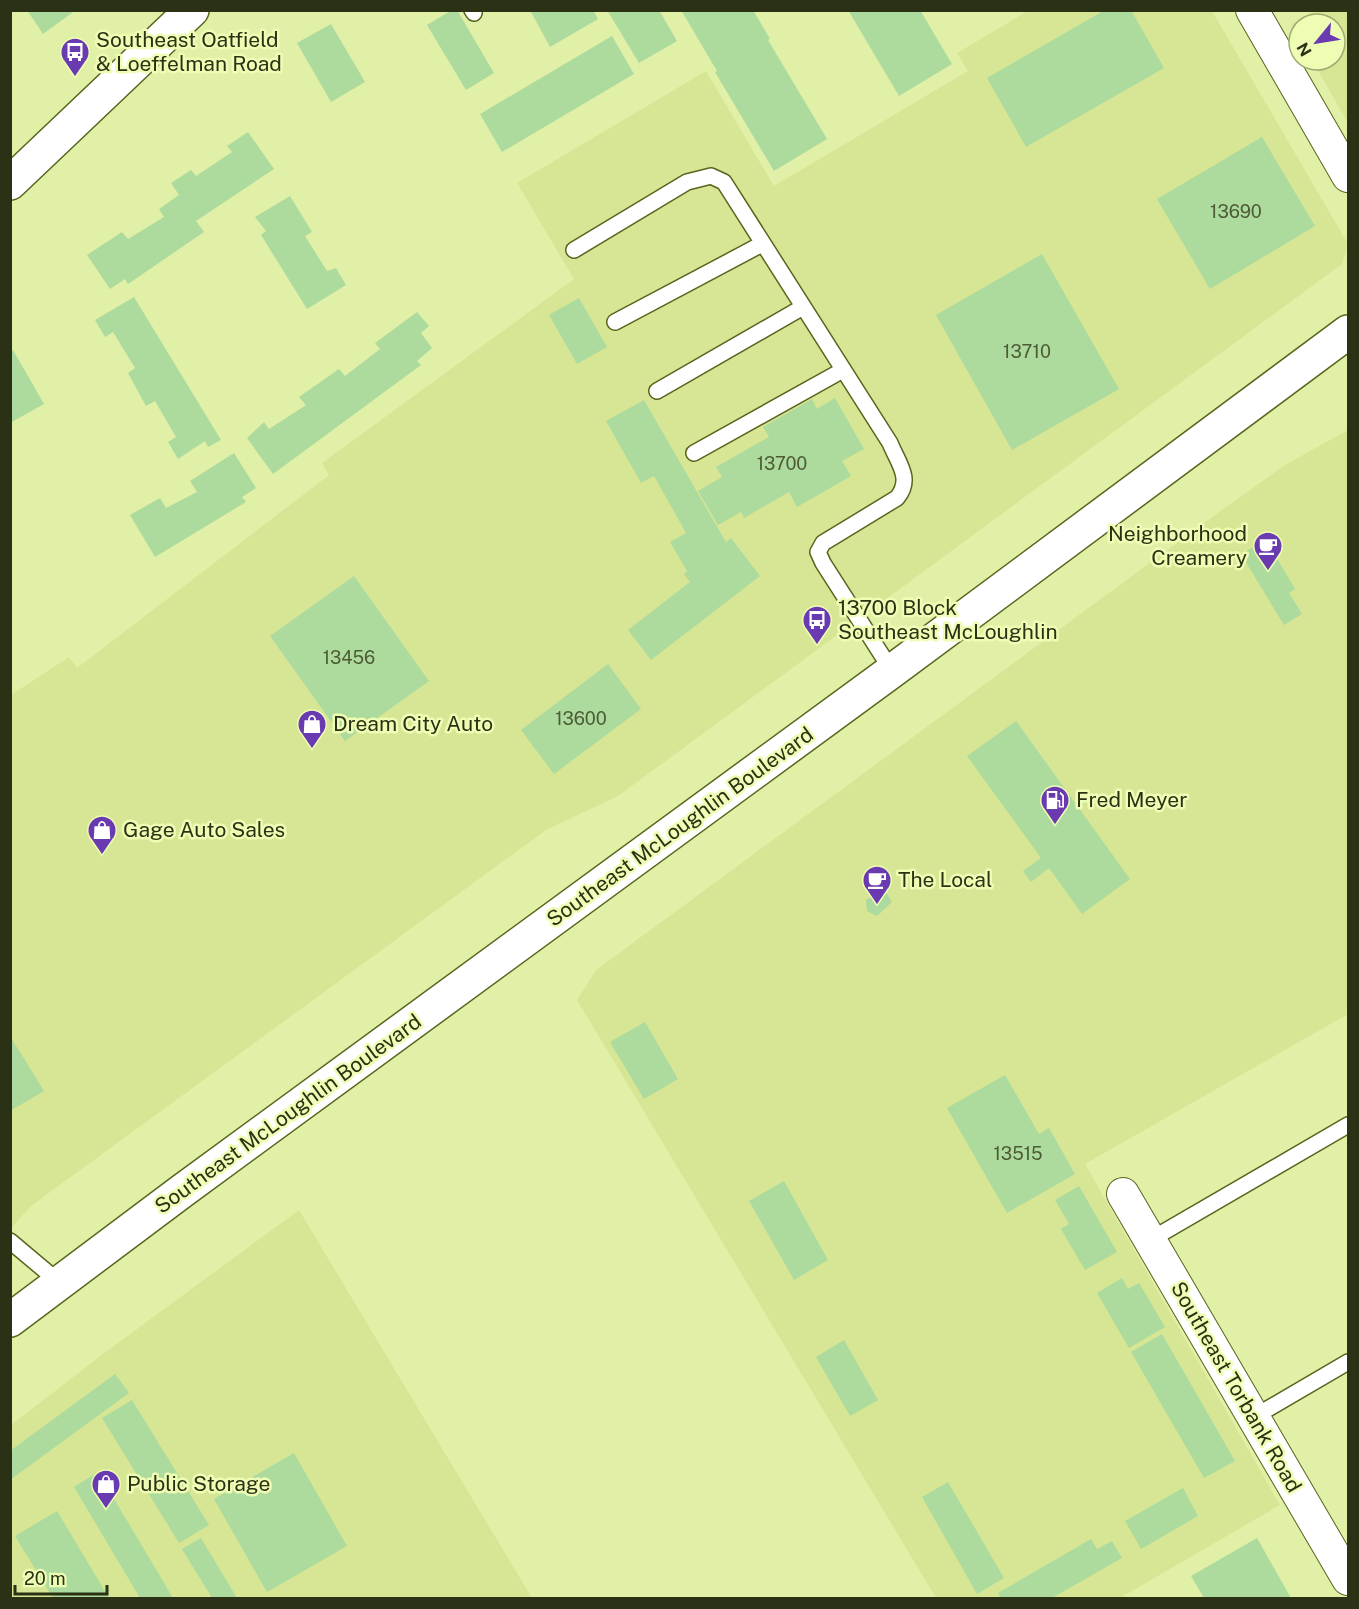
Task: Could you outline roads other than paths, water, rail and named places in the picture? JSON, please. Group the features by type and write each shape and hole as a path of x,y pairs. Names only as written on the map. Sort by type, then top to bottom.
{"main road":[{"path":"10,183 192,10"},
{"name":"Southeast McLoughlin Boulevard","path":"10,1320 182,1191 892,671 1348,332"}],"street":[{"path":"1252,10 1348,176"},
{"name":"Southeast Torbank Road","path":"1123,1194 1348,1579"}],"lane":[{"path":"574,250 687,182 711,176 724,182 890,443 905,479 905,489 897,498 823,543 818,552 892,671"},
{"path":"615,322 762,244"},
{"path":"657,391 802,307"},
{"path":"694,453 843,370"},
{"path":"1150,1240 1348,1125"},
{"path":"10,1241 60,1283"},
{"path":"1254,1417 1348,1362"}],"place":[{"name":"Southeast Oatfield & Loeffelman Road","path":"75,78"},
{"name":"Neighborhood Creamery","path":"1268,572"},
{"name":"13700 Block Southeast McLoughlin","path":"817,646"},
{"name":"Dream City Auto","path":"312,750"},
{"name":"Fred Meyer","path":"1055,826"},
{"name":"Gage Auto Sales","path":"102,856"},
{"name":"The Local","path":"877,906"},
{"name":"Public Storage","path":"106,1510"}]}
